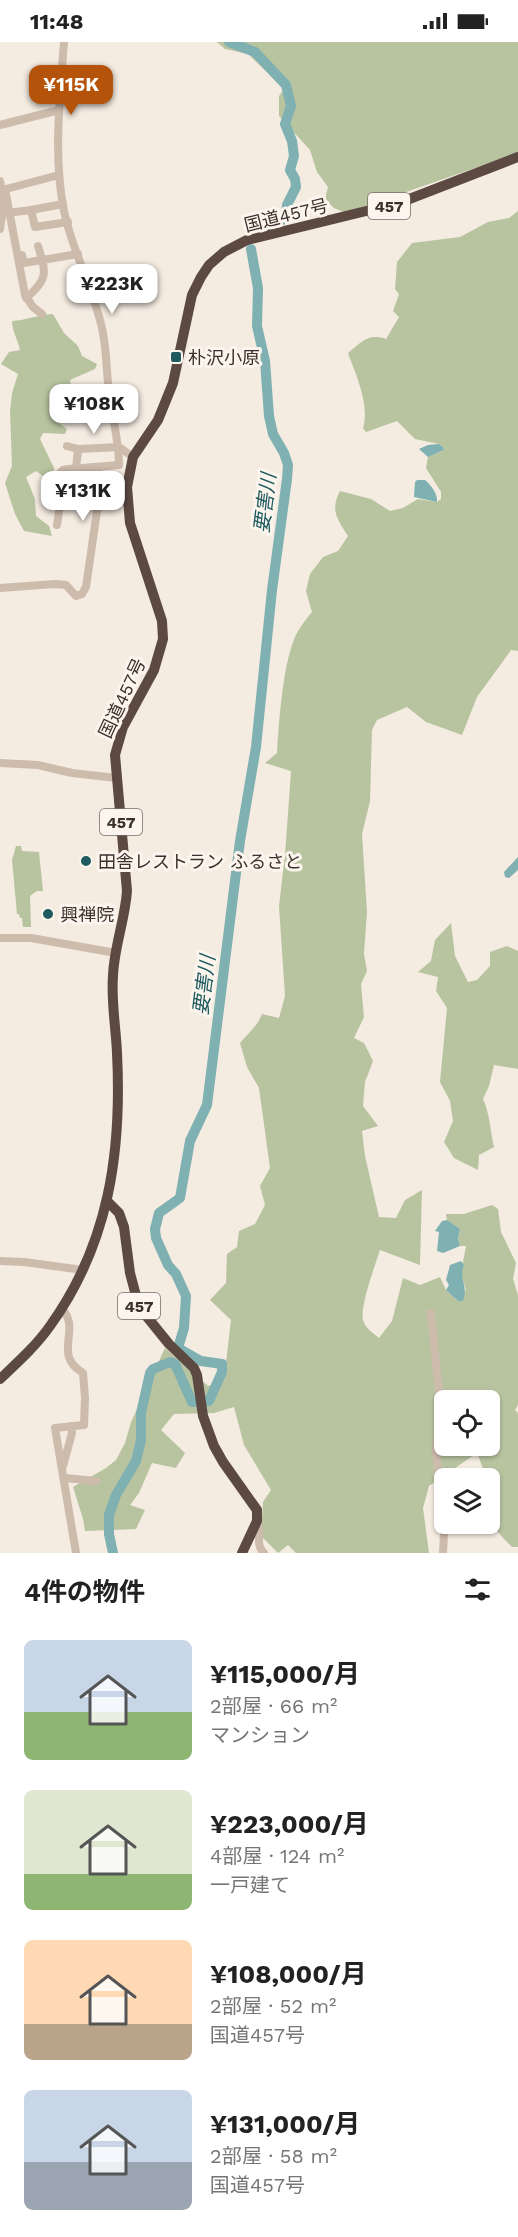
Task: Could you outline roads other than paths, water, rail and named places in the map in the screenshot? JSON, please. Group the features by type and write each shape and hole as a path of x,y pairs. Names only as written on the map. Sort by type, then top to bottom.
{"highway":[{"name":"国道457号","path":"107,1201 115,1159 117,1102 113,975 127,891 115,755 118,741 154,670 163,639 162,621 130,523 127,487 133,457 158,420 166,402 178,361 192,295 209,265 224,252 255,238 399,203 518,157"},
{"name":"457","path":"0,1380 49,1327 61,1308 83,1270 96,1240 107,1201"},
{"name":"457","path":"107,1201 118,1213 124,1227 130,1273 139,1307 198,1375 200,1401 214,1446 257,1510 257,1521"},
{"path":"242,1553 257,1521"}],"street":[{"path":"57,525 60,505 63,501 60,473 63,470 119,465 119,447 101,324 68,222 59,176 58,110 64,42"},
{"path":"0,125 58,110"},
{"path":"2,186 59,176"},
{"path":"0,229 4,202 2,186"},
{"path":"2,186 26,298 42,314"},
{"path":"15,212 63,204"},
{"path":"32,210 35,227 68,222"},
{"path":"26,298 44,279 38,246"},
{"path":"21,250 24,263 78,254"},
{"path":"88,413 94,417 113,416"},
{"path":"67,446 78,449 119,447 133,457"},
{"path":"76,469 78,449"},
{"path":"0,588 55,584 66,585 76,596 82,594 86,587 97,514 99,467"},
{"path":"0,764 38,765 72,773 116,778"},
{"path":"0,938 31,938 116,953"},
{"path":"0,1261 83,1270"},
{"path":"61,1308 68,1315 70,1363 83,1373 85,1398 84,1425 55,1428 76,1553"},
{"path":"431,1313 441,1411 436,1451 444,1533 443,1553"},
{"path":"63,1469 72,1433 71,1426"},
{"path":"65,1478 96,1481"},
{"path":"257,1521 260,1526 258,1543 264,1553"}],"water":[{"path":"439,444 444,450 428,457 419,449 428,445"},
{"path":"417,480 425,480 430,484 437,502 414,497"},
{"path":"518,857 518,870 509,878 505,877 504,872"},
{"path":"447,1220 460,1229 458,1238 460,1246 443,1253 437,1251 439,1232 435,1231 442,1221"},
{"path":"461,1261 464,1265 462,1274 465,1295 463,1301 458,1301 446,1290 449,1285 446,1280 450,1265"}],"waterway":[{"name":"要害川","path":"229,42 255,52 286,85 291,106 285,124 292,141 294,156 290,170 296,187 282,220 267,228 251,232"},
{"name":"要害川","path":"113,1553 109,1534 109,1515 116,1495 136,1461 141,1440 141,1413 150,1373 153,1369 170,1362 175,1364 192,1402 209,1401 222,1372 222,1364 201,1361 178,1348 184,1328 186,1296 176,1274 168,1265 156,1238 155,1229 159,1213 180,1198 190,1141 207,1105 240,841 256,747 272,590 287,479 288,465 273,434 269,416 265,361 257,326 258,288 251,249"}],"place":[{"name":"朴沢小原","path":"176,357"},
{"name":"田舎レストラン ふるさと","path":"86,861"},
{"name":"興禅院","path":"48,914"}]}
